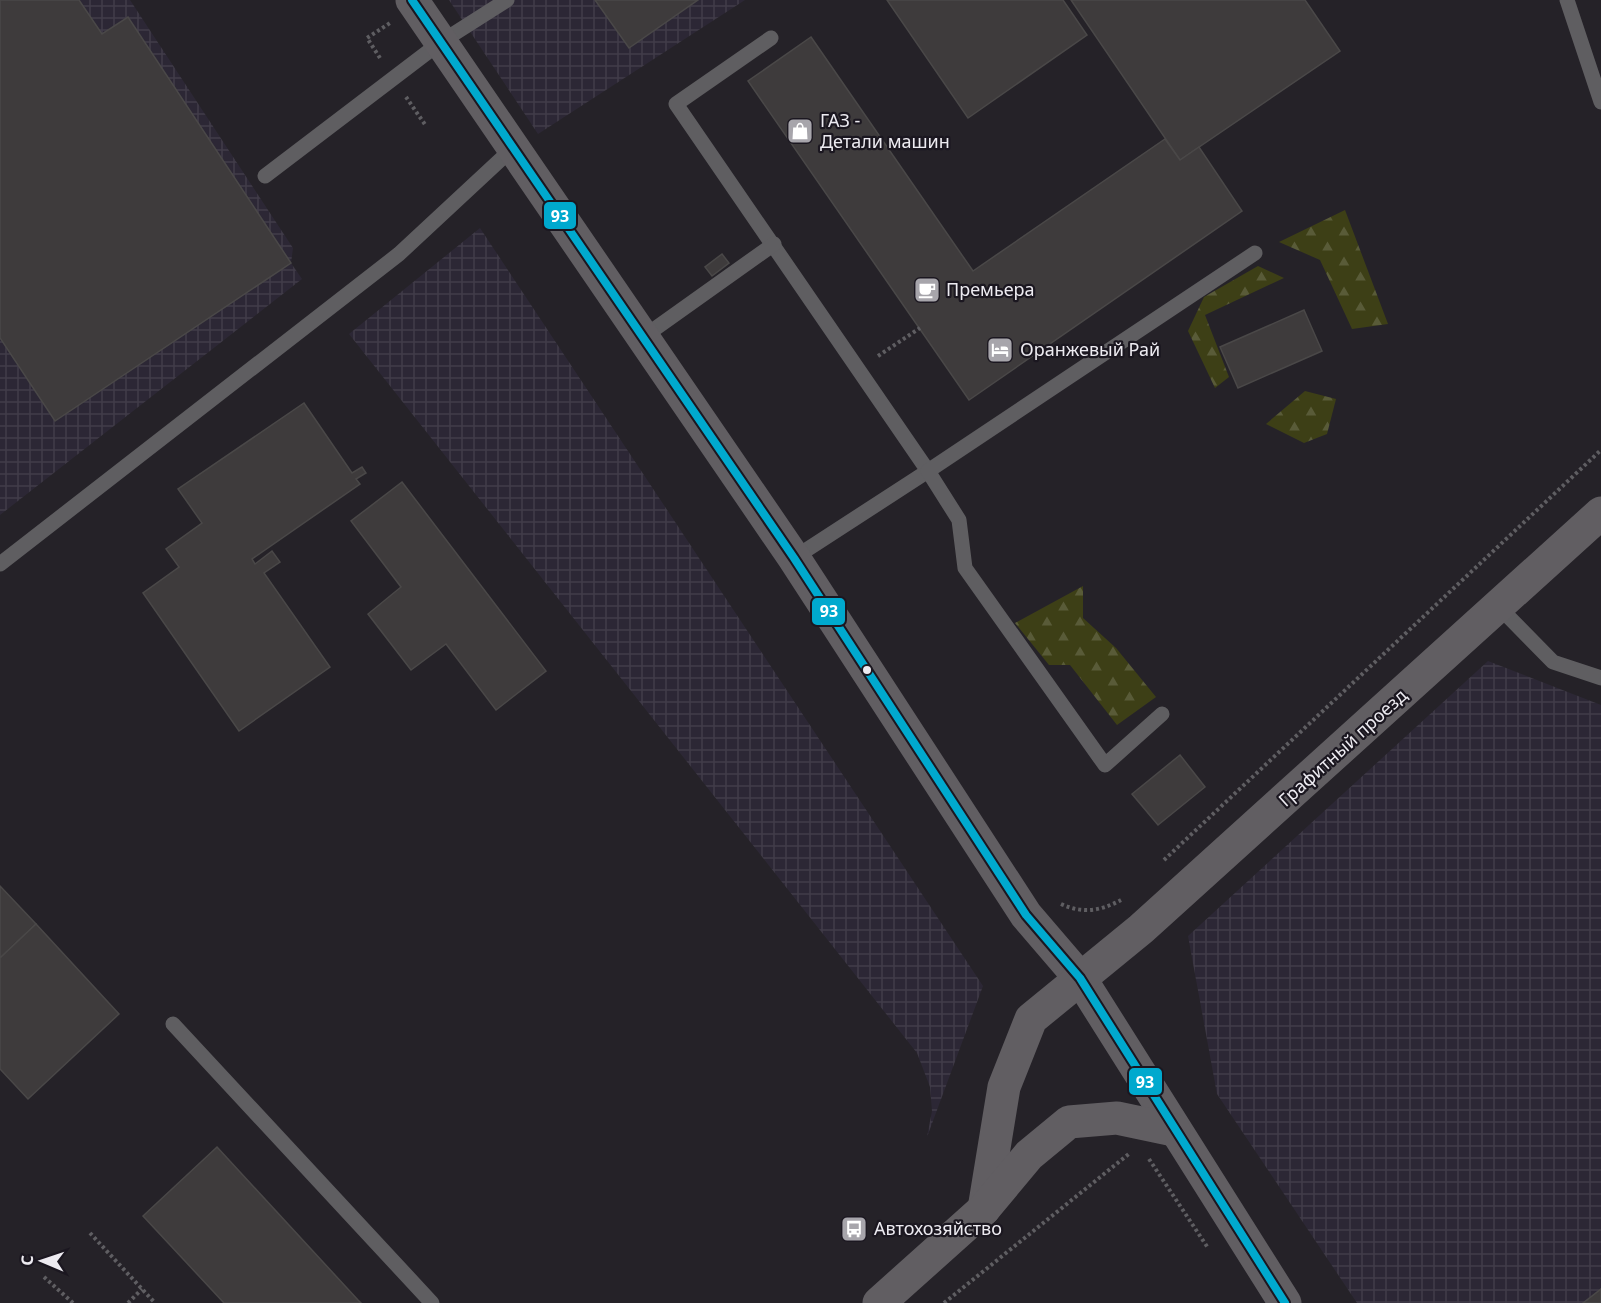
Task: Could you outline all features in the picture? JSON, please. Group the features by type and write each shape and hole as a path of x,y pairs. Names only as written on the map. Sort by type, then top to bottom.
{"main road":[{"path":"412,0 794,558 1026,915 1080,978 1285,1303"},
{"name":"Графитный проезд","path":"984,1209 1004,1087 1031,1019 1141,929 1601,513"},
{"path":"879,1303 984,1209 1029,1155 1069,1122 1117,1118 1174,1130"}],"lane":[{"path":"265,176 441,42 507,0"},
{"path":"1567,0 1601,102"},
{"path":"771,38 676,104 928,471 959,520 965,568 1105,765 1162,714"},
{"path":"0,564 399,254 512,149"},
{"path":"642,338 774,244"},
{"path":"794,558 1255,253"},
{"path":"1499,607 1553,662 1601,678"},
{"path":"173,1024 432,1303"}],"path":[{"path":"858,369 920,328"},
{"path":"1156,868 1601,450"},
{"path":"1056,901 1074,910 1100,911 1122,900 1130,892"},
{"path":"945,1303 1140,1146"},
{"path":"1146,1155 1213,1254"},
{"path":"90,1233 155,1303"},
{"path":"44,1277 73,1303"},
{"path":"128,1303 142,1289"}],"shaded area":[{"path":"0,0 130,0 293,248 291,263 302,279 0,515"},
{"path":"449,0 745,0 538,134"},
{"path":"480,228 983,986 927,1137 932,1111 930,1087 917,1053 349,334"},
{"path":"1488,661 1601,705 1601,1289 1583,1303 1357,1303 1217,1094 1188,936"}],"green space":[{"path":"1345,210 1388,324 1352,329 1320,260 1279,242"},
{"path":"1258,266 1284,278 1205,315 1229,377 1215,388 1188,331 1204,297"},
{"path":"1305,391 1336,399 1327,434 1304,443 1266,424"},
{"path":"1083,586 1083,618 1116,648 1156,697 1117,725 1070,665 1049,665 1015,623"}],"building":[{"path":"0,0 79,0 102,34 128,17 291,263 55,421 0,338"},
{"path":"595,0 698,0 629,48"},
{"path":"887,0 1063,0 1087,35 968,118"},
{"path":"1071,0 1305,0 1340,51 1180,160"},
{"path":"811,37 973,271 1165,139 1180,160 1199,147 1242,211 969,400 748,81"},
{"path":"722,254 729,263 712,276 705,267"},
{"path":"1304,310 1322,351 1238,388 1220,347"},
{"path":"304,403 352,473 362,467 366,473 356,479 360,484 252,559 255,564 272,551 280,562 264,573 330,667 239,731 143,593 179,567 166,549 202,523 178,489"},
{"path":"402,482 546,671 496,710 446,644 411,670 368,614 401,587 351,521"},
{"path":"1180,755 1205,787 1158,825 1132,794"},
{"path":"0,886 36,924 0,958"},
{"path":"36,924 119,1014 28,1099 0,1069 0,958"},
{"path":"217,1147 361,1303 224,1303 143,1216"},
{"path":"1601,1289 1601,1303 1583,1303"}],"transit line":[{"name":"93","path":"412,0 794,558 1026,915 1080,978 1285,1303"}],"place":[{"name":"ГАЗ - Детали машин","path":"800,131"},
{"name":"Премьера","path":"927,290"},
{"name":"Оранжевый Рай","path":"1000,350"},
{"name":"Автохозяйство","path":"854,1229"}]}
